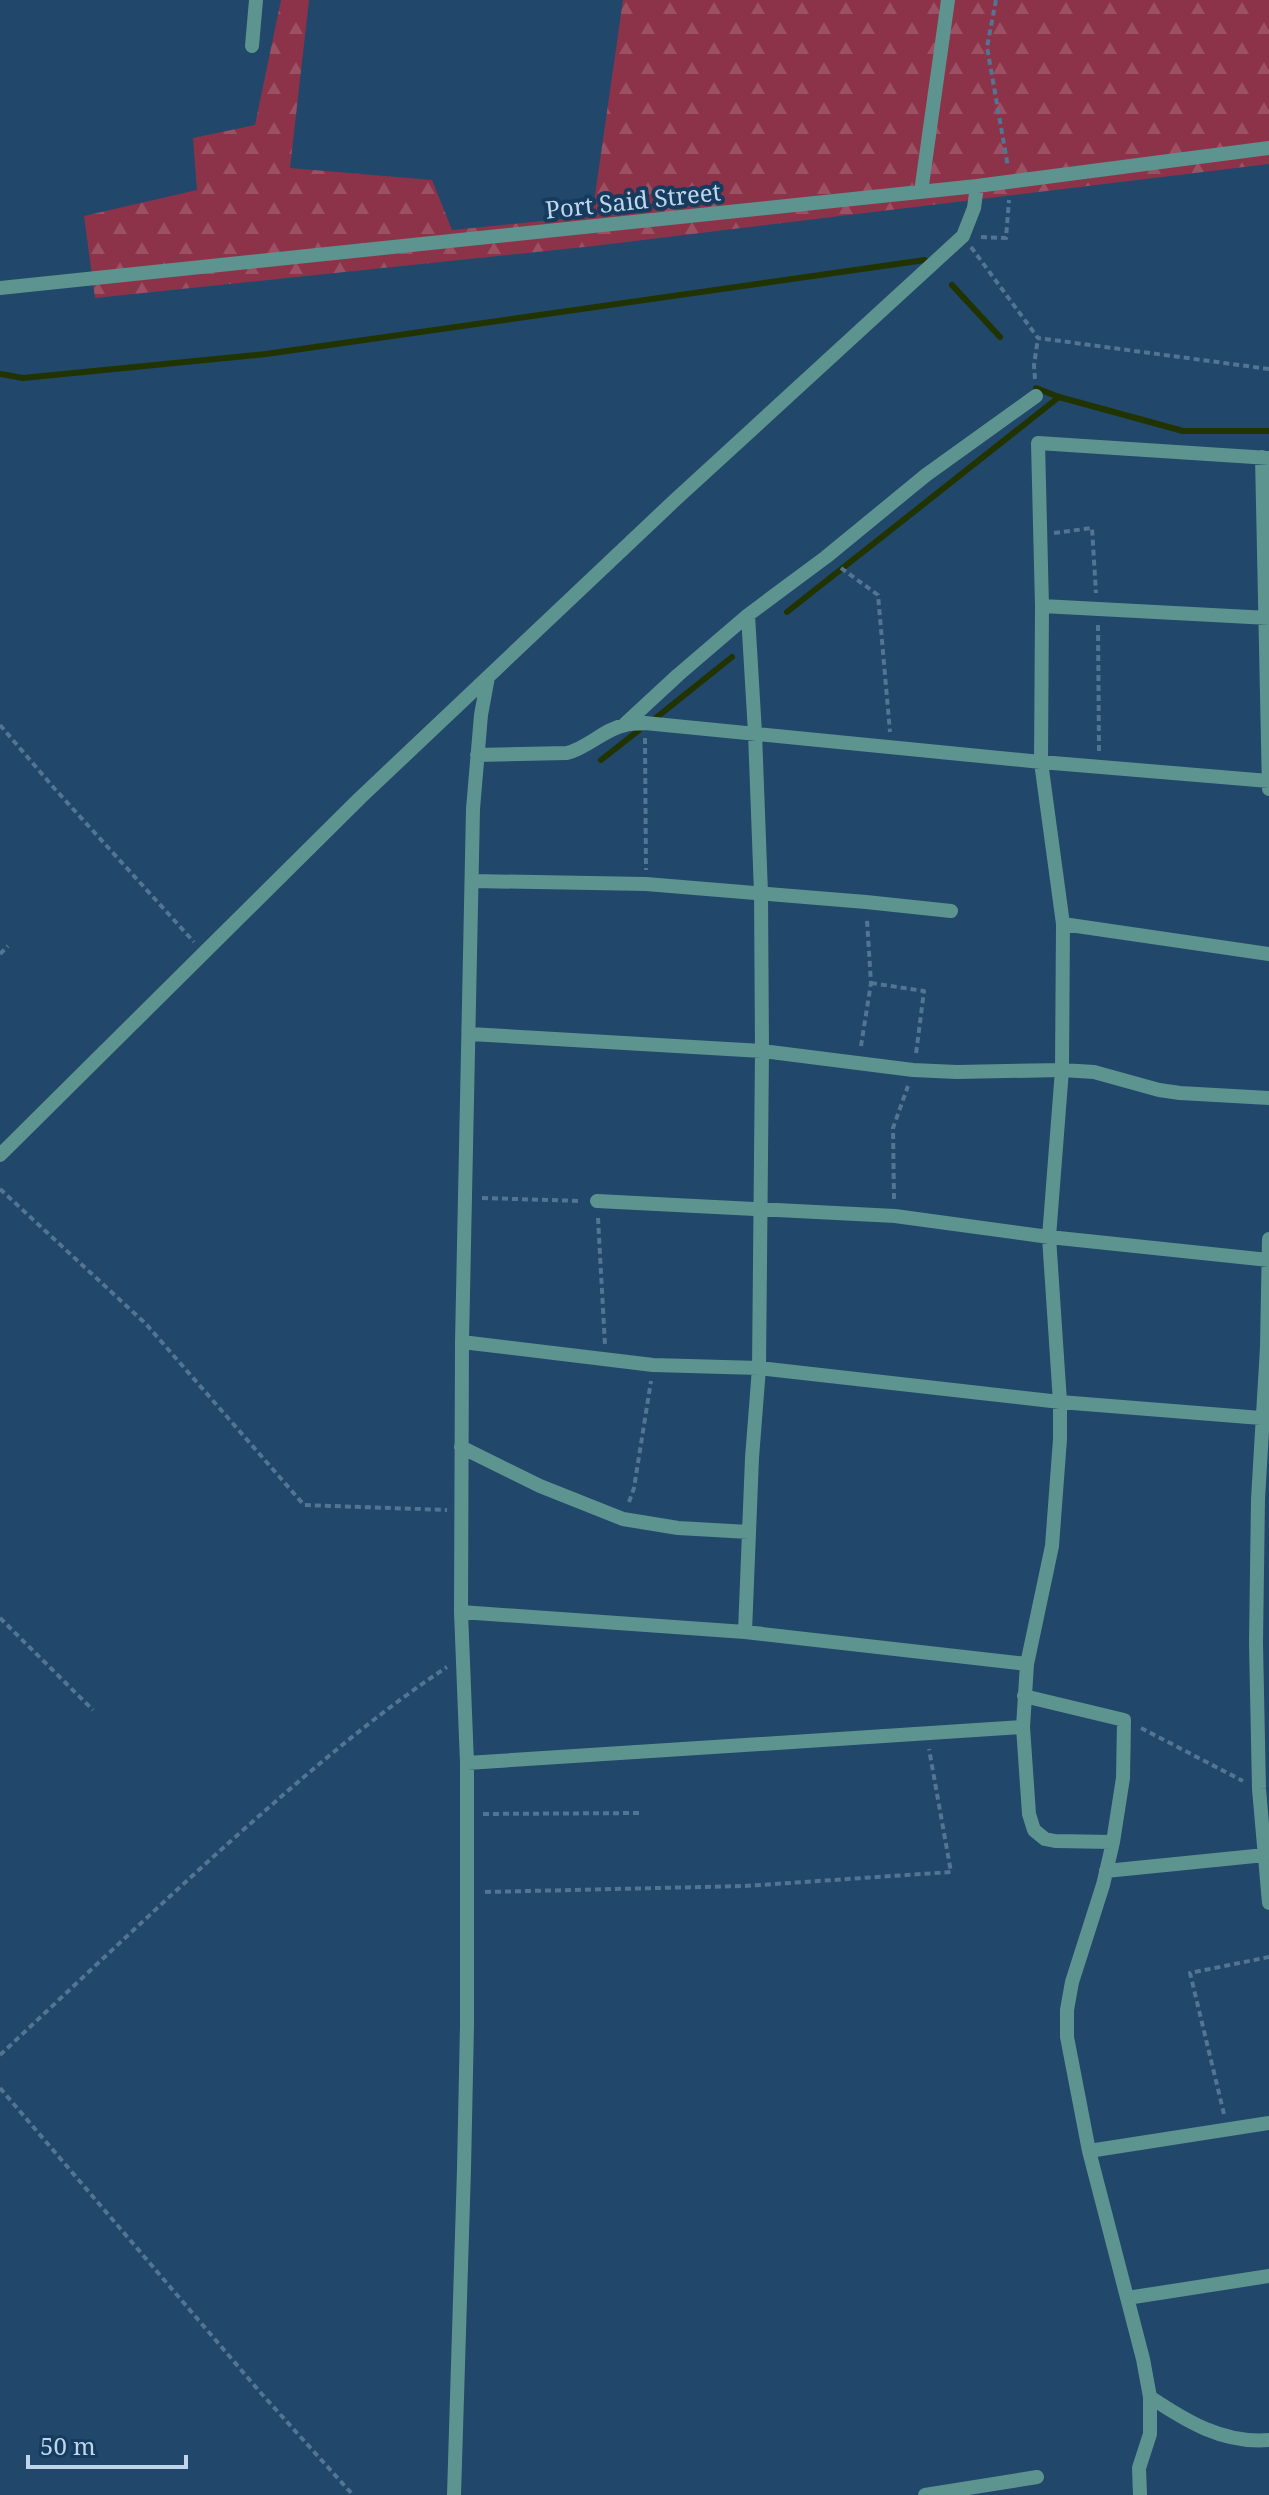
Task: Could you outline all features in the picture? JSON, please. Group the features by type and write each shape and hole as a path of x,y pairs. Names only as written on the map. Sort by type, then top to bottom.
{"street":[{"path":"252,46 256,0"},
{"path":"921,192 948,0"},
{"name":"Port Said Street","path":"0,288 977,186 1269,148"},
{"path":"0,1155 360,798 708,469 963,236 974,208 977,186"},
{"path":"477,755 577,751 625,724 748,615 826,557 926,475 1036,396"},
{"path":"1113,1842 1055,1841 1045,1839 1034,1830 1029,1814 1023,1727 1027,1664 1047,1580 1055,1524 1060,1402 1049,1237 1062,1070 1063,924 1041,762 1042,606 1038,443 1266,458 1269,789"},
{"path":"1042,606 1267,618"},
{"path":"745,1632 759,1368 762,1051 761,893 748,615"},
{"path":"454,2495 464,2169 467,1815 461,1612 462,1342 472,881 477,755 488,677"},
{"path":"625,724 645,723 1269,781"},
{"path":"472,881 646,884 951,911"},
{"path":"1063,924 1269,954"},
{"path":"470,1034 762,1051 913,1070 1094,1072 1159,1090 1269,1098"},
{"path":"597,1201 895,1216 1049,1237 1269,1260"},
{"path":"1269,1239 1267,1347 1261,1418 1265,1855 1269,1903"},
{"path":"462,1342 653,1365 759,1368 1060,1402 1261,1418"},
{"path":"461,1447 540,1486 623,1519 678,1528 749,1532"},
{"path":"461,1612 745,1632 1027,1664"},
{"path":"1024,1696 1124,1720 1123,1778 1113,1842 1072,1982 1067,2010 1067,2037 1089,2151 1150,2397 1150,2434 1139,2468 1140,2495"},
{"path":"467,1763 1023,1727"},
{"path":"1106,1871 1265,1855"},
{"path":"1089,2151 1269,2123"},
{"path":"1127,2298 1269,2276"},
{"path":"1150,2397 1208,2431 1243,2440 1269,2440"},
{"path":"925,2495 1037,2477"}],"path":[{"path":"963,236 1006,238 1010,182 987,47 996,0"},
{"path":"963,236 1038,338 1269,369"},
{"path":"1040,535 1092,528 1097,609 1099,767"},
{"path":"826,557 878,595 891,746"},
{"path":"645,723 646,884"},
{"path":"0,725 204,952"},
{"path":"859,1064 871,983 866,902"},
{"path":"0,954 8,946"},
{"path":"871,983 924,991 913,1070 893,1128 895,1216"},
{"path":"0,1189 146,1324 304,1505 462,1510"},
{"path":"465,1197 597,1201 606,1359"},
{"path":"623,1519 634,1488 653,1365"},
{"path":"0,1618 93,1710"},
{"path":"0,2055 163,1901 308,1772 406,1695 463,1657"},
{"path":"1124,1720 1264,1790"},
{"path":"466,1893 745,1886 951,1872 927,1734"},
{"path":"467,1815 640,1813"},
{"path":"1228,2129 1190,1973 1269,1957"},
{"path":"0,2088 250,2380 353,2495"}],"green space":[{"path":"281,0 309,0 290,168 432,180 452,230 592,216 623,0 1269,0 1269,164 594,246 95,298 84,216 197,190 193,138 255,125"}],"waterway":[{"path":"0,374 23,378 266,354 925,260"},
{"path":"952,285 1000,337"},
{"path":"1036,388 1183,431 1269,431"},
{"path":"787,612 1059,397"},
{"path":"652,721 732,657"},
{"path":"601,760 643,727"}]}
